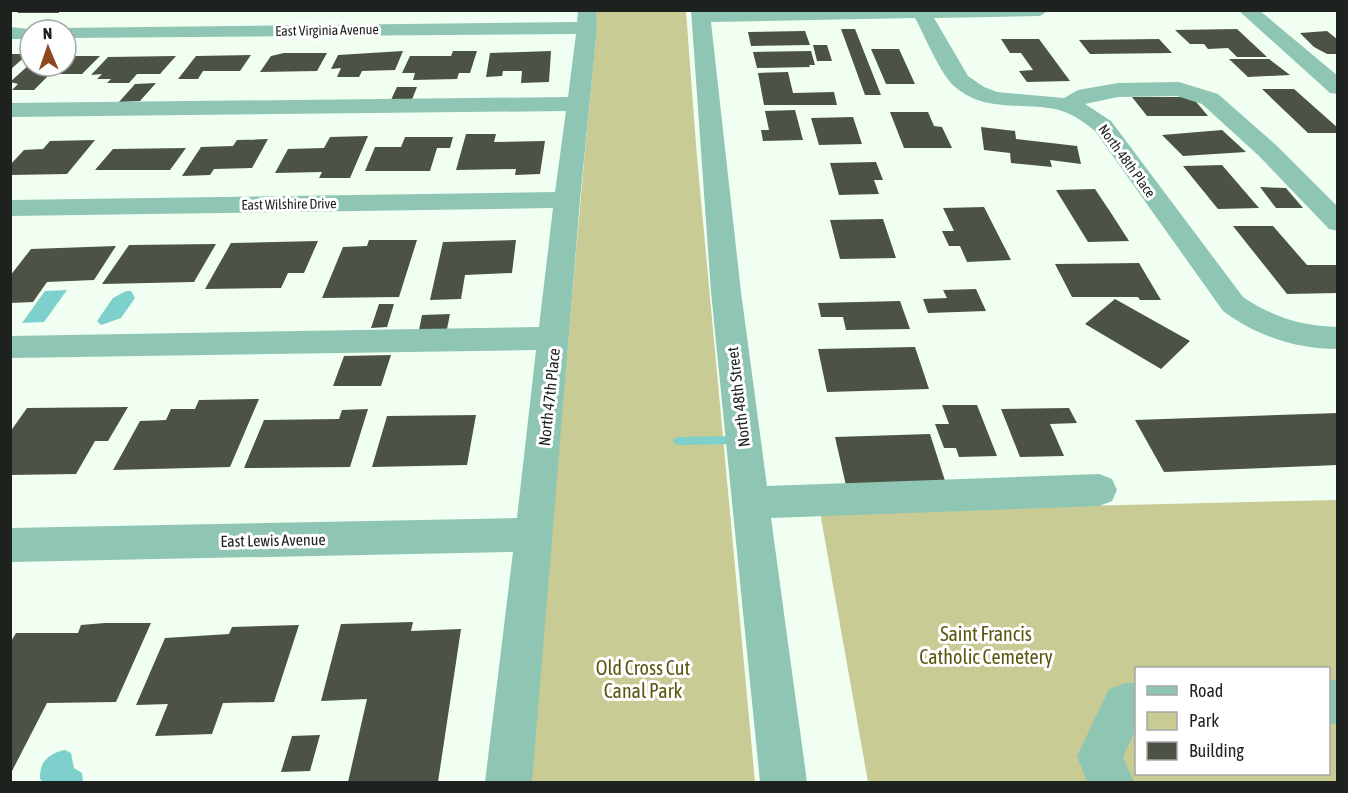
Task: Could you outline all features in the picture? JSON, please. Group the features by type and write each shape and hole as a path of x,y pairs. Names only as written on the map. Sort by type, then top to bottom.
{"street":[{"path":"701,13 1040,10"},
{"path":"1247,10 1338,87"},
{"name":"North 48th Place","path":"921,12 960,80 969,88 987,97 1049,100 1069,104 1089,113 1103,126 1233,304 1255,320 1293,335 1338,338"},
{"name":"North 48th Street","path":"701,13 726,292 784,783"},
{"name":"East Virginia Avenue","path":"78,32 587,19"},
{"name":"North 47th Place","path":"509,783 587,19"},
{"path":"1069,104 1086,95 1118,90 1179,88 1210,99 1268,151 1338,223"},
{"path":"10,110 578,104"},
{"name":"East Wilshire Drive","path":"10,208 567,200"},
{"path":"10,347 555,338"},
{"path":"750,502 1099,490"},
{"name":"East Lewis Avenue","path":"10,545 535,535"},
{"path":"1110,783 1100,756 1125,705 1135,705"}],"green space":[{"name":"Old Cross Cut Canal Park","path":"595,11 686,11 697,157 755,782 530,782 597,26"},
{"name":"Saint Francis Catholic Cemetery","path":"1337,500 1337,782 868,782 820,512"}],"water":[{"path":"67,290 44,322 22,323 45,291"},
{"path":"126,291 131,291 135,298 121,318 101,325 97,321 113,298"},
{"path":"65,750 71,753 74,768 82,773 83,782 44,782 40,779 41,768 46,759 54,753"}],"building":[{"path":"20,10 59,10 59,13 17,13"},
{"path":"841,29 855,29 881,95 865,95"},
{"path":"1237,29 1267,57 1237,57 1228,48 1208,49 1204,44 1190,44 1175,30"},
{"path":"805,31 810,45 751,46 748,32"},
{"path":"1327,31 1338,40 1338,54 1327,54 1314,47 1300,33"},
{"path":"1001,39 1039,39 1070,81 1027,82 1019,71 1033,70 1021,53 1010,53"},
{"path":"1159,39 1172,53 1090,54 1079,40"},
{"path":"813,45 827,45 832,61 817,61"},
{"path":"871,49 899,49 915,84 886,84"},
{"path":"403,51 395,70 362,71 359,77 337,77 341,68 331,69 338,55"},
{"path":"453,51 477,51 470,73 459,73 457,79 413,80 415,73 402,73 410,56 451,56"},
{"path":"551,51 549,82 521,83 522,71 503,71 502,76 486,77 490,53"},
{"path":"811,51 815,65 809,65 810,67 757,68 753,52"},
{"path":"284,53 327,53 317,71 260,72 271,56"},
{"path":"10,54 18,54 18,63 10,70"},
{"path":"251,55 240,71 203,71 198,79 178,79 196,56"},
{"path":"78,56 100,56 82,74 78,74"},
{"path":"176,56 160,74 137,74 129,83 107,83 111,79 97,79 102,74 91,75 108,57"},
{"path":"1229,59 1269,59 1290,75 1248,77"},
{"path":"788,72 793,93 834,92 837,105 764,105 758,73"},
{"path":"18,75 18,78 46,78 34,90 12,90 18,84 10,82"},
{"path":"156,83 140,101 119,102 135,84"},
{"path":"397,87 417,87 411,102 390,102"},
{"path":"1262,89 1294,89 1338,128 1338,133 1308,133"},
{"path":"1132,97 1192,97 1208,116 1147,116"},
{"path":"795,110 803,140 763,141 761,130 769,130 765,111"},
{"path":"890,112 928,112 934,126 942,127 952,148 904,148"},
{"path":"853,117 862,144 819,145 811,118"},
{"path":"981,127 1015,131 1016,139 1077,146 1081,164 1050,160 1052,167 1011,163 1010,153 984,150"},
{"path":"1222,130 1246,152 1183,156 1162,135"},
{"path":"466,134 496,134 494,142 545,141 540,174 515,175 516,169 456,170"},
{"path":"368,136 350,178 319,178 322,172 275,173 288,149 324,148 330,137"},
{"path":"405,137 453,137 450,148 437,148 430,171 365,171 375,147 401,147"},
{"path":"268,139 252,168 214,169 210,175 182,176 201,147 233,146 237,140"},
{"path":"95,140 67,174 10,175 10,165 24,150 43,149 50,141"},
{"path":"186,148 170,170 95,170 113,149"},
{"path":"876,162 883,180 874,180 879,194 839,195 830,163"},
{"path":"1222,165 1259,208 1218,209 1183,166"},
{"path":"1260,187 1286,188 1303,208 1276,208"},
{"path":"1095,189 1129,241 1088,242 1056,190"},
{"path":"984,207 1011,260 967,262 960,246 949,246 942,231 954,231 943,208"},
{"path":"883,219 896,258 840,259 830,220"},
{"path":"1233,226 1273,226 1307,265 1338,265 1338,293 1287,294"},
{"path":"369,240 417,240 399,297 322,298 343,247 367,246"},
{"path":"516,240 512,273 465,275 461,299 430,300 443,242"},
{"path":"318,241 304,273 288,273 281,288 205,289 231,243"},
{"path":"216,244 194,282 102,284 129,245"},
{"path":"116,246 94,280 47,282 33,302 10,303 10,276 31,249"},
{"path":"1139,263 1161,300 1140,300 1138,297 1072,297 1055,264"},
{"path":"976,289 986,311 928,313 923,299 947,298 943,290"},
{"path":"1115,299 1190,341 1161,369 1085,324"},
{"path":"900,301 910,329 846,330 843,317 821,317 818,303"},
{"path":"379,304 394,304 387,327 371,328"},
{"path":"450,314 447,329 419,330 422,315"},
{"path":"915,347 929,389 827,392 818,349"},
{"path":"391,355 381,386 333,386 344,356"},
{"path":"259,399 230,467 113,470 140,421 166,420 171,409 195,409 199,400"},
{"path":"942,405 977,405 997,456 959,457 956,448 944,448 935,424 949,424"},
{"path":"128,407 108,441 95,441 76,474 10,475 10,432 27,408"},
{"path":"1069,408 1077,423 1050,424 1064,456 1020,457 1001,409"},
{"path":"368,409 350,467 244,468 264,420 339,419 342,410"},
{"path":"1338,413 1338,465 1164,472 1135,420"},
{"path":"476,415 467,465 372,467 387,416"},
{"path":"930,434 947,487 847,490 835,437"},
{"path":"413,622 411,631 461,629 438,782 348,782 367,699 321,701 341,624"},
{"path":"151,623 116,702 47,703 10,775 10,643 16,633 78,633 81,625"},
{"path":"299,625 274,702 223,703 212,734 155,736 168,704 136,705 165,638 229,634 232,627"},
{"path":"320,735 310,771 281,772 292,736"}],"waterway":[{"path":"679,441 740,440"}]}
